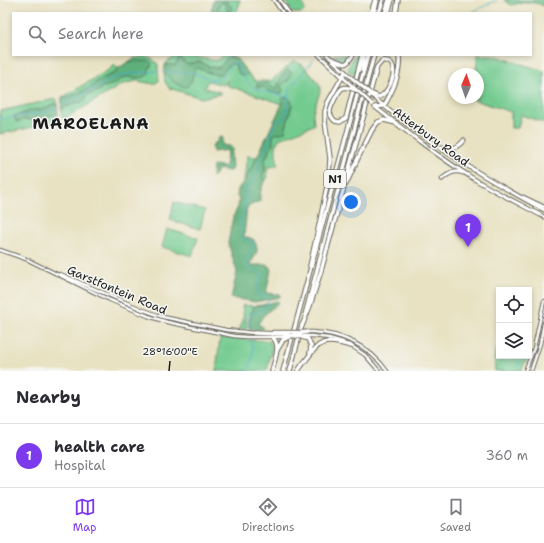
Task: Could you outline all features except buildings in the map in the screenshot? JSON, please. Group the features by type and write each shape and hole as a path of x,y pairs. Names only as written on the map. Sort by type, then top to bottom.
{"highway":[{"path":"371,12 376,0"},
{"path":"374,12 376,0"},
{"path":"380,12 383,0"},
{"path":"385,12 389,0"},
{"path":"388,12 392,0"},
{"path":"396,12 398,0"},
{"path":"329,57 345,64 352,56"},
{"path":"362,79 363,56"},
{"path":"354,89 344,87 341,89 331,108 330,114 334,121 340,122 346,118 363,56"},
{"name":"N1","path":"283,371 368,56"},
{"name":"N1","path":"290,371 374,56"},
{"path":"374,106 384,106 398,77 400,66 399,56"},
{"path":"302,326 314,295 377,66 382,61 389,61 394,66 393,73 384,94 376,97 370,93"},
{"path":"308,279 310,261 329,176 330,151 325,121 325,111 346,72"},
{"path":"342,194 357,160 376,124 384,120 396,123"},
{"path":"254,333 289,336 309,332"},
{"path":"283,336 293,335 310,338 311,349 298,371"},
{"path":"276,351 283,336"},
{"path":"272,337 276,341 276,351 272,371"},
{"path":"302,365 318,345 325,342 334,341 351,346"}],"main road":[{"path":"274,0 282,12"},
{"path":"280,0 288,12"},
{"name":"Atterbury Road","path":"320,56 374,106 422,144 465,173 544,217"},
{"path":"329,57 370,93"},
{"name":"Atterbury Road","path":"376,97 384,106 480,175 513,194 521,196 544,209"},
{"path":"439,147 455,148 460,146 464,140"},
{"path":"442,179 453,172 465,173"},
{"name":"Garstfontein Road","path":"0,250 13,254 163,317 226,330 254,333"},
{"name":"Garstfontein Road","path":"52,271 110,300 163,321 234,336 272,337 309,332 332,334 355,342 371,354 387,371"},
{"path":"525,371 534,348 544,301"},
{"path":"531,371 540,344 544,323"},
{"path":"289,336 302,336"},
{"path":"310,338 333,339 351,346 365,355 379,371"}],"green space":[{"path":"214,0 225,0 232,9 227,11 225,3 221,2 218,6 218,12 211,11"},
{"path":"225,0 240,0 236,12 218,12 220,3 225,3 226,7 231,6"},
{"path":"301,0 305,10 303,12 292,12 286,1"},
{"path":"504,0 544,0 544,6 536,3 510,5"},
{"path":"142,56 152,59 158,64 159,81 154,84 137,81 123,84 64,119 62,118 61,109 78,102 82,102 88,94 92,94 104,86 116,84 119,80 127,77 138,78 152,65 146,61 128,62 134,58 139,58"},
{"path":"185,56 216,60 221,56 236,58 228,59 221,66 215,67 210,67 199,62 186,64 183,60 176,65 165,65 173,58"},
{"path":"335,56 351,56 349,60 344,62"},
{"path":"354,56 360,56 355,75 349,71 348,68"},
{"path":"477,56 496,56 544,71 544,123 521,115 518,128 511,128 511,112 484,103 484,68 476,68"},
{"path":"229,57 236,58 248,73 245,76 239,74 235,64 230,64 220,74 211,73 197,68 194,71 192,80 187,87 177,84 164,73 165,65 176,65 178,59 182,59 186,64 199,62 212,68 217,68 221,66"},
{"path":"149,61 152,63 149,73 145,77 122,78 116,84 106,87 103,86 99,91 88,94 84,102 78,102 61,109 63,96 67,98 85,90 97,81 114,74 118,68 128,62"},
{"path":"294,61 303,65 320,85 320,92 313,112 314,125 279,139 276,148 278,164 268,168 268,177 266,180 262,177 265,169 265,159 270,151 273,135 285,131 292,105 291,101 282,102 282,104 226,85 228,81 224,85 208,81 204,88 220,92 220,94 201,98 169,88 165,82 164,73 173,82 192,77 197,68 210,73 221,74 229,65 235,64 237,70 248,73 255,81 271,81","holes":["288,81 283,83 281,86 283,92 280,94 269,92 264,87 258,88 256,86 257,84 266,83 272,88 276,89 279,83"]},
{"path":"114,64 118,70 116,72 97,81 85,90 67,98 63,97 110,69"},
{"path":"287,70 291,71 291,77 281,86 283,92 281,94 269,92 264,87 256,87 257,84 268,83 274,89 277,89 281,77"},
{"path":"285,97 290,99 292,104 285,132 273,135 273,144 265,159 265,169 262,177 266,180 261,190 260,201 247,207 244,237 253,239 257,246 257,252 249,265 267,265 270,267 271,270 266,293 280,295 280,297 255,302 231,298 237,272 228,243 233,217 238,207 238,189 257,157 282,104 282,99"},
{"path":"55,99 57,100 57,105 54,104 41,110 37,109 14,116 16,122 26,119 30,121 37,117 47,118 49,115 58,113 57,122 0,134 0,111"},
{"path":"54,104 57,105 58,113 52,116 49,115 47,118 37,117 32,120 26,119 17,122 14,116 26,113 29,110 40,110 43,107 46,108"},
{"path":"220,136 223,138 222,145 230,146 233,149 231,153 232,169 230,171 218,169 213,177 213,166 216,165 224,167 226,161 227,150 213,152 213,144 217,142"},
{"path":"247,156 257,157 244,181"},
{"path":"174,202 205,210 200,229 170,220"},
{"path":"167,229 198,238 192,256 162,247"},
{"path":"277,301 279,302 263,316 258,324 263,327 263,329 250,330 249,321 254,306"},
{"path":"243,305 254,306 253,312 248,314 246,321 247,329 239,329 243,318"},
{"path":"220,338 270,341 272,348 267,371 216,371"},
{"path":"496,350 496,359 527,359 521,371 495,371"}],"waterway":[{"path":"472,12 497,0"},
{"path":"166,72 192,72 212,80 221,78 235,62 247,82 255,89 283,96 289,96 290,88 313,60"},
{"path":"64,105 111,79 128,74 157,71"},
{"path":"249,329 248,322 250,314 256,313 268,305 267,298 256,294 262,274 248,268 247,264 248,256 255,244 252,241 243,239 241,222 246,202 247,187 251,184 257,173 258,166 275,122 285,118 289,96"},
{"path":"0,119 47,112 55,107"},
{"path":"246,371 251,364 253,356 251,339"},
{"path":"517,359 520,364 517,367"}],"place":[{"name":"health care","path":"468,247"}],"district":[{"name":"MAROELANA","path":"91,123"}]}
